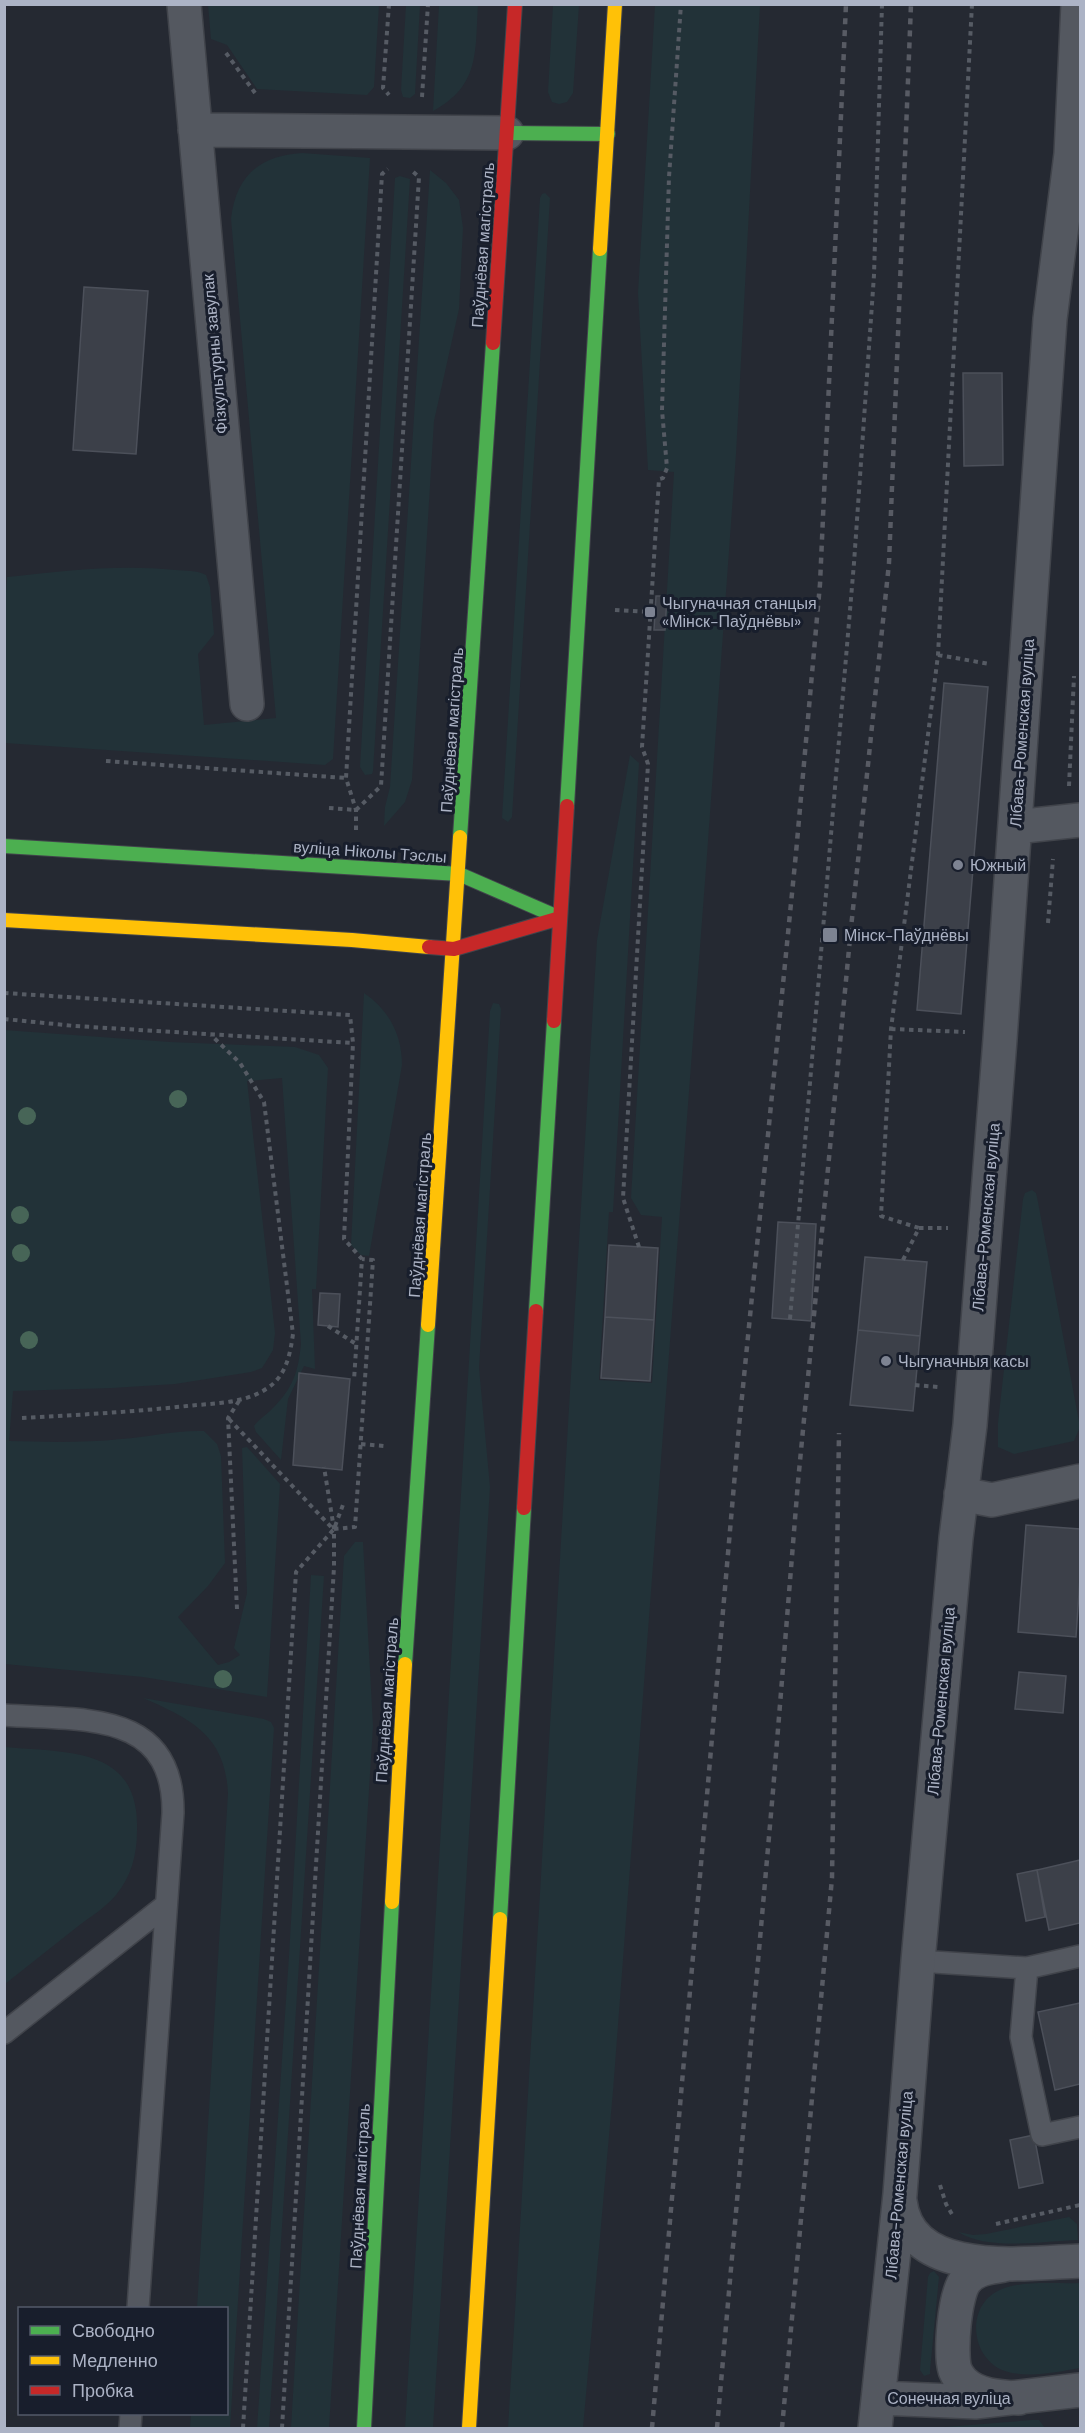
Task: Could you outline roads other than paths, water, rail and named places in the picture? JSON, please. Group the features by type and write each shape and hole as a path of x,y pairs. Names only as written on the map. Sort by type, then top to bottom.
{"main road":[{"name":"Паўднёвая магістраль","path":"364,2428 402,1713 515,4"},
{"path":"469,2428 615,4"},
{"path":"507,133 608,134"},
{"name":"вуліца Ніколы Тэслы","path":"4,846 459,874 560,918"},
{"path":"4,920 352,940 454,949 560,918"}],"street":[{"name":"Фізкультурны завулак","path":"184,4 247,704"},
{"name":"Лібава-Роменская вуліца","path":"877,2413 900,2193 918,1961 972,1390 1015,826 1050,319 1076,153 1078,4"},
{"path":"195,130 507,133"},
{"path":"1015,826 1075,821"},
{"path":"961,1494 992,1500 1080,1481"},
{"name":"Сонечная вуліца","path":"900,2193 905,2223 921,2242 930,2248 967,2261 1011,2264 1080,2262"},
{"name":"Сонечная вуліца","path":"1011,2264 980,2271 965,2281 957,2305 953,2356 955,2371 968,2386 990,2395 1019,2398"},
{"name":"Сонечная вуліца","path":"877,2413 1080,2391"}],"lane":[{"path":"4,1715 113,1724 133,1732 152,1745 163,1760 173,1797 138,2307"},
{"path":"4,2033 166,1905"},
{"path":"918,1961 1027,1968 1080,1956"},
{"path":"1027,1968 1021,2037 1042,2134 1080,2127"}],"railway":[{"path":"652,2428 739,1427 796,853 820,584 846,4"},
{"path":"717,2428 798,1482 851,928 889,563 911,4"},
{"path":"782,2428 832,1878 839,1433"}],"place":[{"name":"Чыгуначная станцыя «Мінск-Паўднёвы»","path":"650,612"},
{"name":"Южный","path":"958,865"},
{"name":"Мінск-Паўднёвы","path":"830,935"},
{"name":"Чыгуначныя касы","path":"886,1361"}]}
